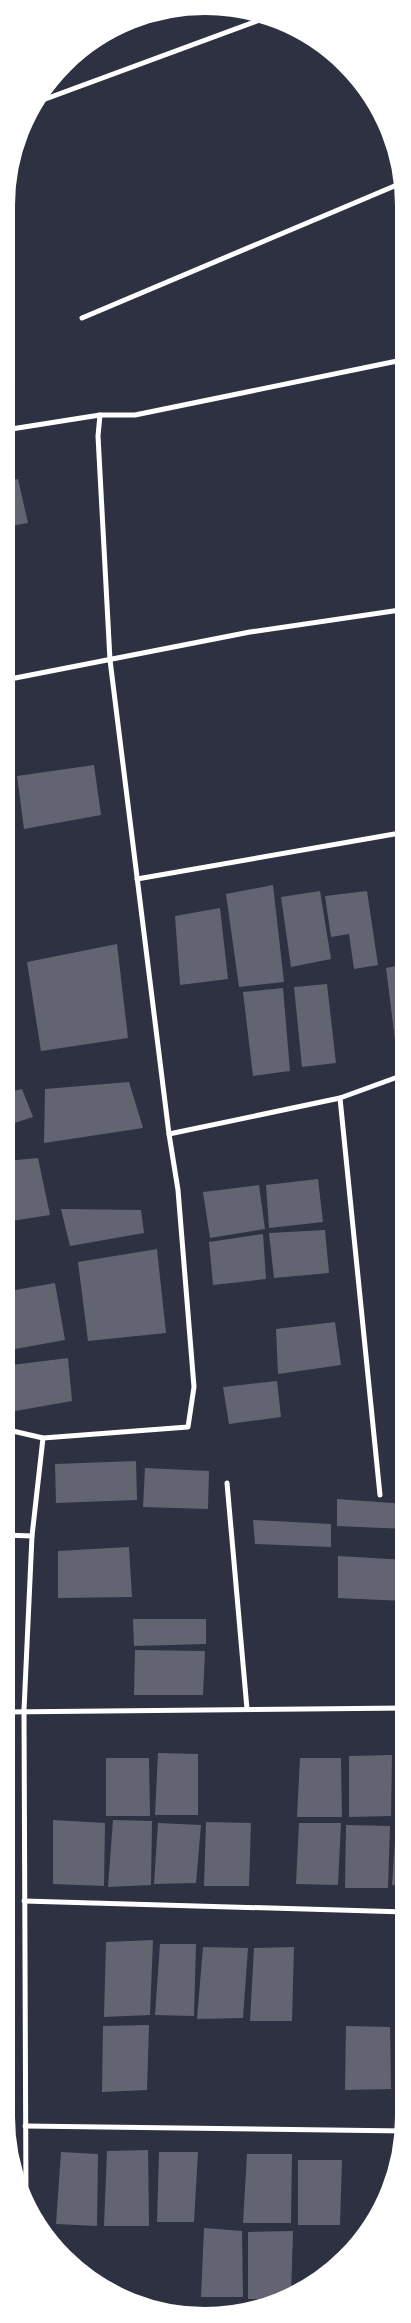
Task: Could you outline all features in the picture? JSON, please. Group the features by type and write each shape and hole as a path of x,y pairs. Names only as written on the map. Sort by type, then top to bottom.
{"street":[{"path":"44,99 258,20"},
{"path":"82,318 397,185"},
{"path":"12,429 100,415 135,415 398,361"},
{"path":"12,1431 43,1438 188,1427 194,1388 178,1190 169,1134 110,660 98,436 100,415"},
{"path":"12,679 250,632 398,610"},
{"path":"137,879 398,833"},
{"path":"169,1134 340,1098 398,1077"},
{"path":"340,1098 380,1495"},
{"path":"26,2188 24,1710 32,1536 43,1438"},
{"path":"227,1483 247,1709"},
{"path":"12,1536 32,1536"},
{"path":"12,1711 398,1708"},
{"path":"24,1901 398,1912"},
{"path":"25,2126 398,2131"}],"building":[{"path":"18,479 28,523 12,526 12,480"},
{"path":"94,765 101,815 24,829 17,776"},
{"path":"273,885 284,982 239,987 226,894"},
{"path":"320,891 331,959 291,967 281,897"},
{"path":"367,891 378,965 354,969 349,934 331,937 325,896"},
{"path":"220,908 228,979 180,985 175,916"},
{"path":"117,944 128,1038 41,1051 27,962"},
{"path":"398,966 398,1048 396,1048 386,968"},
{"path":"327,984 336,1063 302,1067 294,987"},
{"path":"283,988 290,1071 253,1076 243,992"},
{"path":"129,1082 143,1128 44,1143 45,1089"},
{"path":"22,1089 33,1117 12,1124 12,1091"},
{"path":"38,1158 50,1215 12,1221 12,1160"},
{"path":"318,1179 323,1222 269,1228 266,1185"},
{"path":"259,1185 265,1229 210,1238 203,1192"},
{"path":"61,1209 141,1210 144,1233 70,1246"},
{"path":"325,1230 329,1273 274,1278 269,1233"},
{"path":"263,1234 266,1279 213,1285 209,1242"},
{"path":"157,1249 166,1333 88,1341 78,1262"},
{"path":"55,1283 65,1340 12,1350 12,1291"},
{"path":"335,1322 341,1365 278,1374 276,1329"},
{"path":"68,1358 72,1401 12,1412 12,1365"},
{"path":"277,1381 281,1417 229,1424 223,1387"},
{"path":"136,1461 137,1500 56,1503 55,1464"},
{"path":"145,1468 209,1471 208,1509 143,1507"},
{"path":"337,1499 398,1503 398,1529 337,1526"},
{"path":"253,1520 331,1524 331,1547 255,1544"},
{"path":"129,1547 132,1597 58,1598 58,1551"},
{"path":"338,1556 398,1560 398,1601 338,1598"},
{"path":"133,1619 206,1619 206,1644 134,1646"},
{"path":"135,1650 205,1651 203,1695 134,1695"},
{"path":"158,1753 198,1754 198,1815 155,1815"},
{"path":"392,1755 391,1816 349,1817 349,1756"},
{"path":"106,1758 149,1758 150,1816 106,1816"},
{"path":"300,1758 341,1758 342,1817 297,1817"},
{"path":"53,1820 105,1823 104,1886 53,1884"},
{"path":"113,1820 152,1821 151,1885 108,1887"},
{"path":"206,1822 251,1823 249,1886 204,1886"},
{"path":"158,1823 201,1825 196,1883 154,1884"},
{"path":"299,1823 341,1823 338,1885 296,1884"},
{"path":"346,1825 390,1826 388,1888 345,1888"},
{"path":"396,1825 398,1825 398,1885 392,1885"},
{"path":"153,1940 150,2015 104,2017 106,1942"},
{"path":"160,1944 196,1944 194,2016 155,2015"},
{"path":"203,1947 248,1948 243,2018 197,2019"},
{"path":"294,1947 292,2021 250,2021 254,1948"},
{"path":"149,2025 147,2090 102,2092 103,2026"},
{"path":"346,2026 390,2027 391,2089 345,2090"},
{"path":"398,2029 398,2091 395,2091"},
{"path":"148,2150 149,2226 104,2226 107,2151"},
{"path":"61,2152 98,2154 97,2226 56,2224"},
{"path":"159,2152 198,2152 194,2222 157,2222"},
{"path":"247,2154 292,2154 291,2223 243,2223"},
{"path":"298,2160 342,2160 340,2225 298,2225"},
{"path":"204,2228 242,2231 243,2297 201,2297"},
{"path":"293,2231 291,2291 271,2299 248,2299 248,2232"}]}
